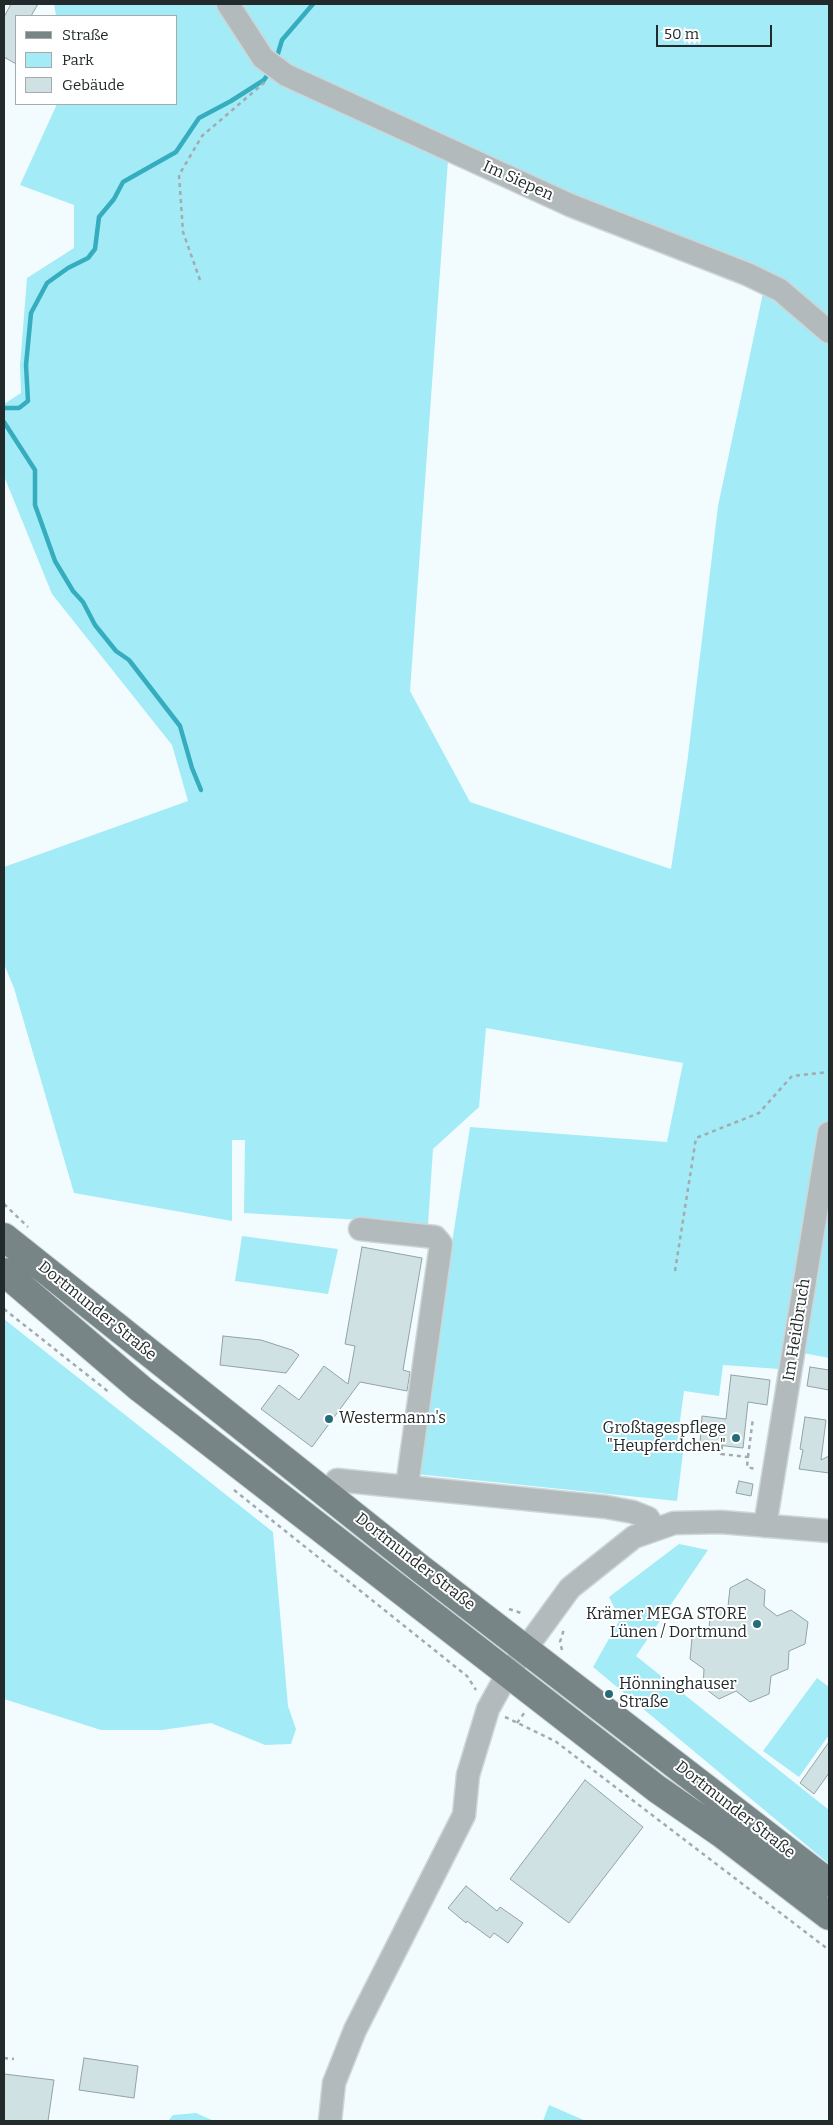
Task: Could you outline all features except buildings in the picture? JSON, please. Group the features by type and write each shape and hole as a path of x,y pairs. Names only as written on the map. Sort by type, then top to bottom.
{"main road":[{"name":"Dortmunder Straße","path":"4,1237 421,1569 829,1883"},
{"name":"Dortmunder Straße","path":"4,1272 141,1389 657,1789 722,1834 829,1916"}],"street":[{"name":"Im Siepen","path":"228,4 263,58 279,70 372,116 570,205 747,274 780,290 829,332"},
{"name":"Im Heidbruch","path":"765,1526 829,1133"},
{"path":"360,1229 435,1237 441,1244 407,1486"},
{"path":"337,1480 606,1507 633,1512 648,1518 654,1528"},
{"path":"330,2121 334,2083 355,2030 464,1816 468,1774 488,1709 508,1673 570,1588 627,1542 654,1528 674,1522 698,1521 829,1532"}],"path":[{"path":"200,280 183,232 179,175 202,136 279,70"},
{"path":"674,1271 696,1138 759,1113 792,1076 829,1072"},
{"path":"4,1309 113,1395"},
{"path":"753,1418 747,1467 756,1469"},
{"path":"722,1446 721,1454 748,1457"},
{"path":"230,1487 467,1676 488,1709 555,1741 829,1950"},
{"path":"560,1642 565,1626"},
{"path":"4,2058 14,2059"}],"green space":[{"path":"54,4 219,4 249,50 448,160 410,691 470,802 671,869 687,764 718,506 763,293 829,341 829,1115 779,1369 723,1365 719,1396 684,1391 677,1443 683,1453 677,1501 416,1474 470,1127 667,1142 683,1063 486,1028 479,1107 433,1149 428,1224 244,1213 245,1140 232,1140 232,1221 74,1193 14,988 4,964 4,867 188,801 172,745 52,594 4,476 4,404 21,393 20,366 27,278 74,248 74,205 20,185 57,105 178,105 178,15 56,15"},
{"path":"234,4 829,4 829,322 706,250 491,160 283,65 265,47"},
{"path":"829,1200 829,1358 803,1353"},
{"path":"242,1236 338,1249 328,1294 235,1281"},
{"path":"4,1319 273,1532 288,1706 296,1729 291,1744 265,1745 211,1723 162,1730 101,1730 4,1699"},
{"path":"679,1544 708,1550 636,1656 829,1810 829,1864 593,1667 620,1619 609,1597"},
{"path":"817,1678 829,1687 829,1735 799,1777 763,1751"},
{"path":"549,2105 586,2121 543,2121"},
{"path":"196,2113 214,2121 168,2121 173,2115"}],"waterway":[{"path":"276,60 282,40 313,4"},
{"path":"4,408 19,408 28,401 26,365 31,313 47,283 68,268 88,258 95,249 99,217 114,199 123,182 176,152 199,118 264,80 270,71"},
{"path":"4,422 35,470 35,505 55,561 73,591 83,602 95,625 116,651 129,660 180,726 192,768 201,790"}],"place":[{"name":"Westermann's","path":"329,1419"},
{"name":"Großtagespflege \"Heupferdchen\"","path":"736,1438"},
{"name":"Krämer MEGA STORE Lünen / Dortmund","path":"757,1624"},
{"name":"Hönninghauser Straße","path":"609,1694"}]}
